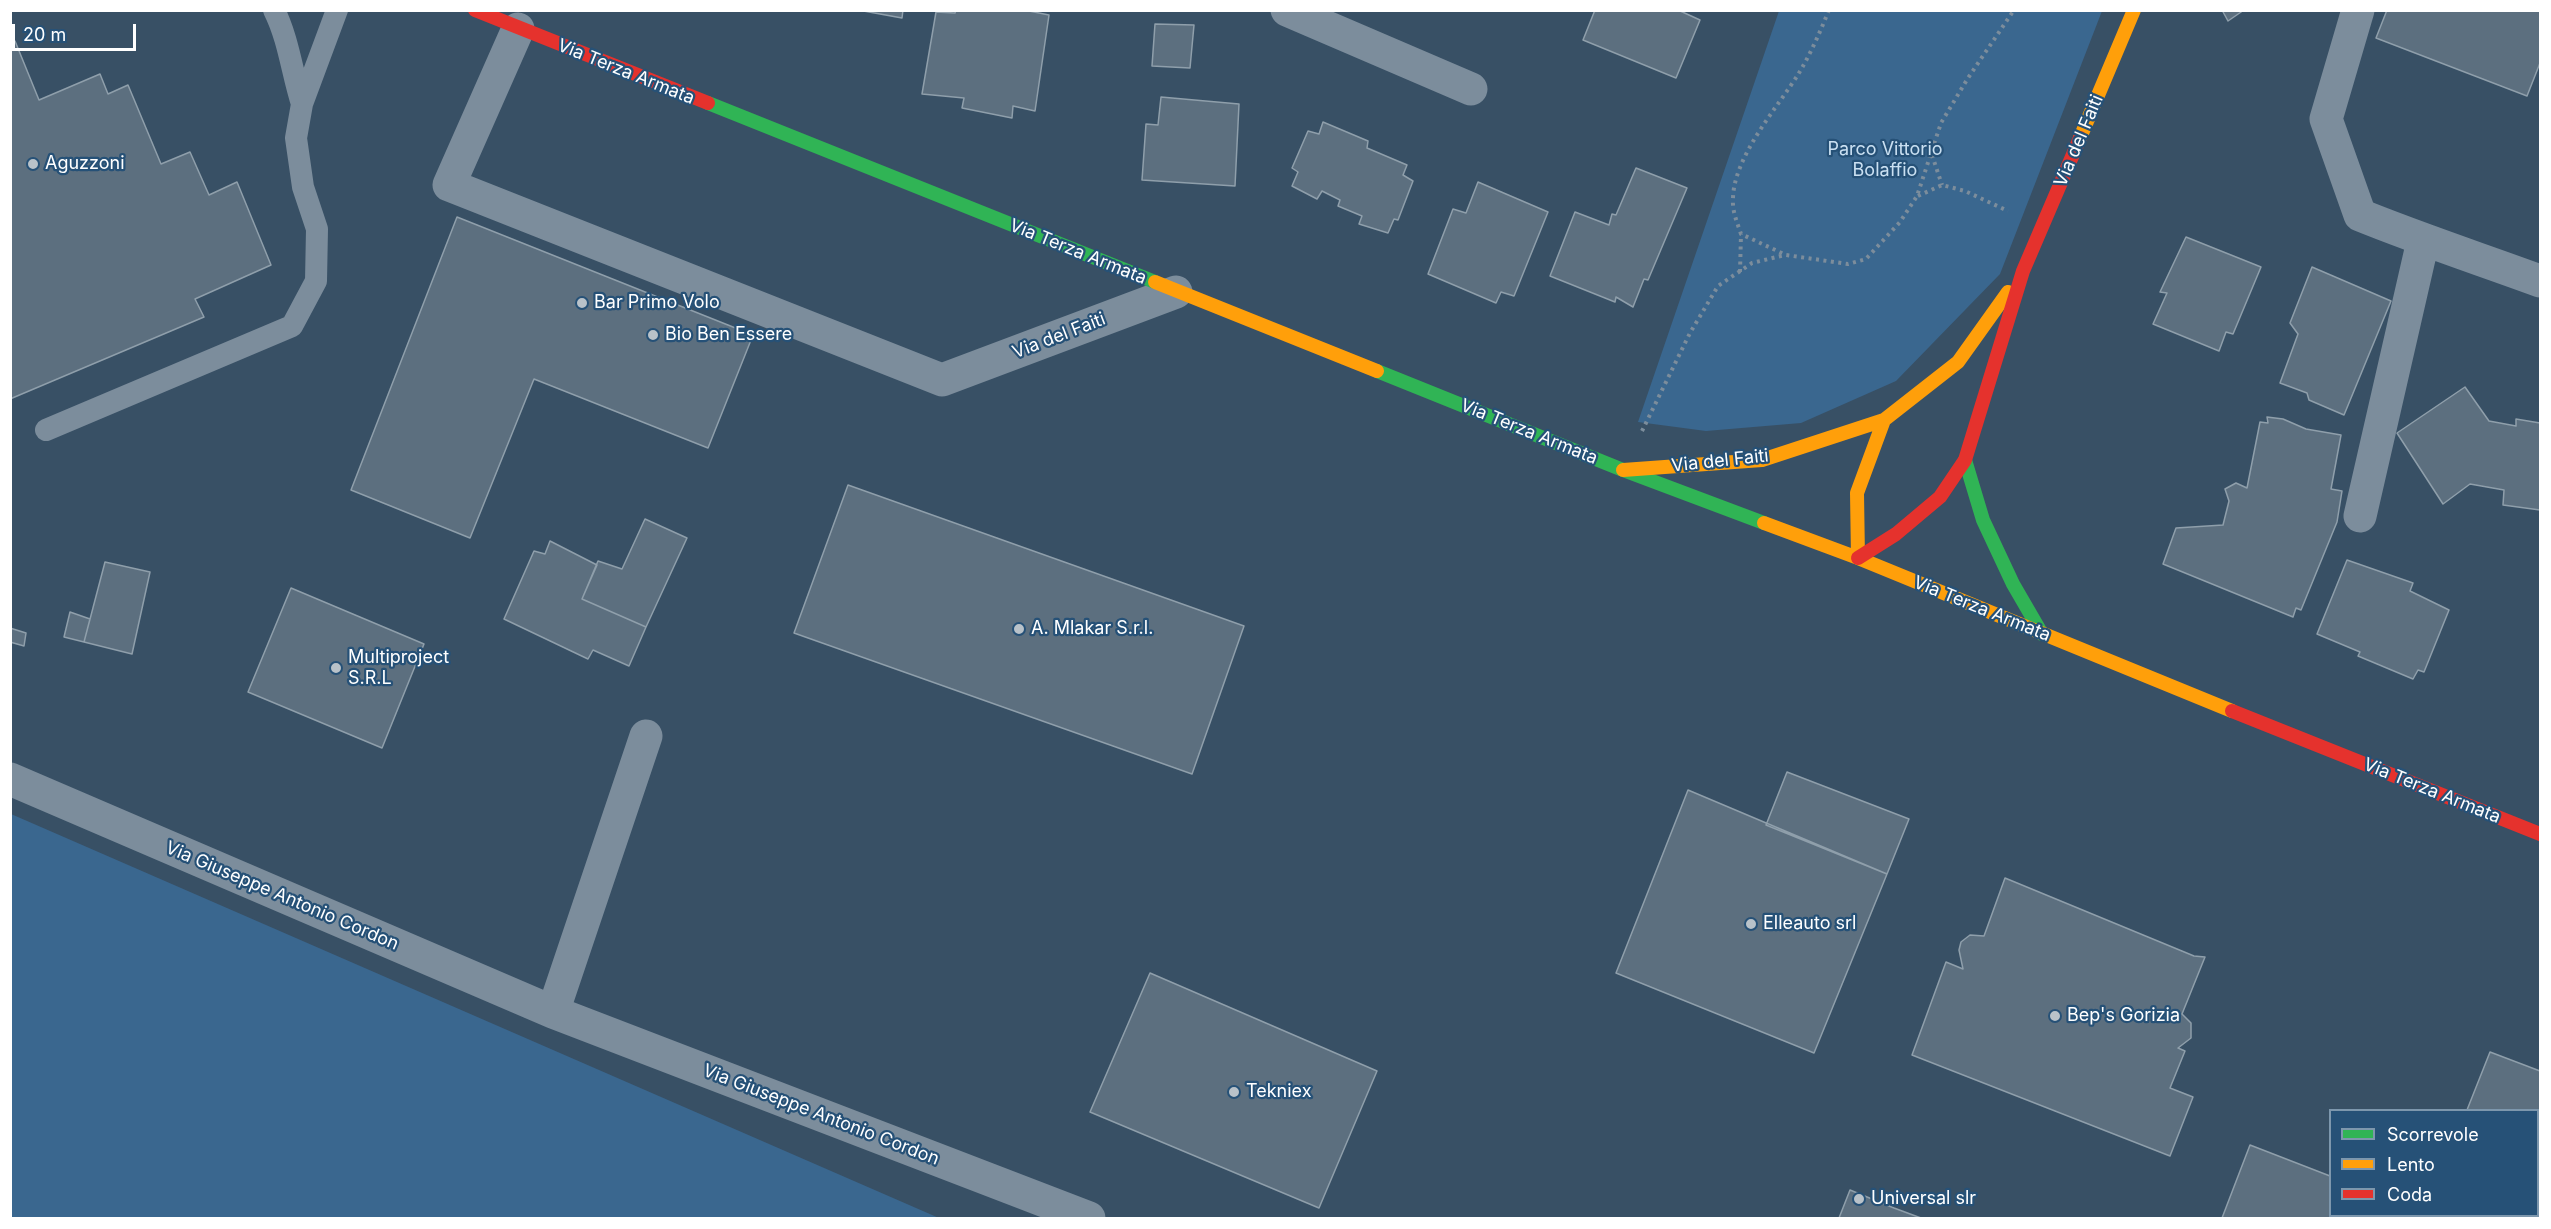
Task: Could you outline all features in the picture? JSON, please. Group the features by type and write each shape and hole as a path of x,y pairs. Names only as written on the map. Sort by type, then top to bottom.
{"main road":[{"name":"Via Terza Armata","path":"475,10 1623,470 1858,558 2541,834"},
{"name":"Via del Faiti","path":"1858,558 1896,534 1940,497 1965,460 2023,271 2134,10"},
{"name":"Via del Faiti","path":"1623,470 1762,460 1884,420 1958,362 2023,271"},
{"path":"1858,558 1857,493 1884,420"},
{"path":"1965,460 1983,520 2013,584 2042,634"}],"street":[{"path":"1287,10 1471,89"},
{"path":"2358,10 2326,119 2360,215 2423,241 2468,254 2541,281"},
{"name":"Via del Faiti","path":"518,29 449,185 942,380 1176,292"},
{"path":"2360,516 2423,241"},
{"path":"553,1012 646,736"},
{"name":"Via Giuseppe Antonio Cordon","path":"10,779 553,1012 1089,1218"}],"lane":[{"path":"274,10 285,35 302,104"},
{"path":"46,430 292,326 316,281 317,229 303,187 296,138 302,104 337,10"}],"path":[{"path":"1740,272 1741,234 1734,214 1732,197 1737,178 1747,153 1800,71 1830,10"},
{"path":"1741,234 1786,255 1848,264 1866,259 1900,222 1917,196 1941,123 2014,10"},
{"path":"1931,154 1942,185"},
{"path":"1917,196 1942,185 1965,191 2043,227"},
{"path":"1623,470 1704,307 1718,286 1752,263 1786,255"}],"green space":[{"name":"Parco Vittorio Bolaffio","path":"1779,11 2102,11 2000,274 1896,381 1801,423 1706,431 1638,422"},
{"path":"11,814 939,1218 11,1218"}],"building":[{"path":"858,10 903,10 902,18"},
{"path":"956,10 1024,10 1049,15 1035,111 1013,106 1012,118 962,108 964,98 922,94 936,12 955,13"},
{"path":"1595,10 1678,10 1700,20 1676,78 1583,40"},
{"path":"2222,10 2244,10 2228,21"},
{"path":"2387,10 2540,10 2540,63 2527,96 2376,38"},
{"path":"1155,24 1194,25 1190,68 1152,66"},
{"path":"15,41 39,100 100,74 108,94 128,85 161,164 190,152 209,195 237,182 271,265 195,299 204,317 10,399 10,42"},
{"path":"1161,97 1239,104 1235,186 1142,180 1146,124 1158,125"},
{"path":"1323,122 1368,141 1367,148 1407,165 1403,175 1413,181 1398,220 1394,219 1388,233 1359,224 1362,216 1338,206 1340,200 1322,191 1317,199 1292,186 1298,172 1292,168 1308,131 1319,134"},
{"path":"1636,168 1687,188 1648,280 1644,279 1633,307 1616,297 1615,302 1550,276 1575,212 1609,225 1612,214 1616,215"},
{"path":"1478,182 1548,212 1514,296 1501,292 1496,303 1428,274 1453,209 1466,213"},
{"path":"457,217 753,335 708,448 534,379 470,538 351,490"},
{"path":"2186,237 2261,267 2233,334 2226,332 2219,351 2153,324 2167,293 2160,292"},
{"path":"2312,267 2391,301 2344,415 2309,400 2307,393 2280,383 2298,334 2290,323"},
{"path":"2465,387 2489,421 2516,426 2516,419 2540,423 2540,510 2503,505 2504,490 2470,484 2443,504 2397,433"},
{"path":"2267,417 2283,419 2306,429 2341,435 2331,489 2342,491 2337,522 2301,610 2296,608 2293,617 2163,564 2176,528 2223,525 2229,501 2225,489 2236,483 2247,488 2260,422 2268,423"},
{"name":"A. Mlakar S.r.l.","path":"848,485 1244,626 1192,774 794,633"},
{"path":"645,519 687,538 646,627 582,599 598,561 622,569"},
{"path":"550,541 597,565 582,599 646,627 629,666 593,650 588,659 504,619 534,551 545,554"},
{"path":"2347,560 2413,583 2410,591 2449,610 2424,672 2418,670 2413,679 2358,656 2360,652 2317,634"},
{"path":"105,562 150,572 132,654 84,642"},
{"name":"Multiproject S.R.L","path":"291,588 424,644 382,748 248,692"},
{"path":"70,612 90,619 84,642 64,637"},
{"path":"10,628 26,633 24,646 10,642"},
{"path":"1787,772 1909,819 1887,874 1766,825"},
{"name":"Elleauto srl","path":"1688,790 1887,874 1814,1053 1616,973"},
{"name":"Bep's Gorizia","path":"2005,878 2194,956 2205,957 2182,1014 2191,1023 2191,1038 2178,1048 2185,1051 2170,1088 2193,1097 2170,1156 1912,1055 1946,962 1963,969 1959,950 1961,942 1970,935 1984,936"},
{"name":"Tekniex","path":"1150,973 1377,1071 1319,1208 1090,1112"},
{"path":"2490,1052 2540,1071 2539,1212 2539,1109 2467,1109"},
{"path":"2250,1145 2329,1176 2329,1217 2538,1217 2222,1218"},
{"name":"Universal slr","path":"1850,1190 1894,1208 1921,1218 1839,1218"}],"traffic: fast":[{"path":"708,103 1155,282"},
{"path":"1377,371 1623,470 1764,523"},
{"path":"1965,460 1983,520 2013,584 2042,634"}],"traffic: slow":[{"path":"2080,138 2134,10"},
{"path":"1155,282 1377,371"},
{"path":"1858,558 1857,493 1884,420 1958,362 2008,292"},
{"path":"1623,470 1762,460 1884,420"},
{"path":"1764,523 1858,558 2232,711"}],"traffic: jam":[{"path":"475,10 708,103"},
{"path":"1858,558 1896,534 1940,497 1965,460 2023,271 2080,138"},
{"path":"2232,711 2540,834"}],"place":[{"name":"Aguzzoni","path":"33,164"},
{"name":"Bar Primo Volo","path":"582,303"},
{"name":"Bio Ben Essere","path":"653,335"},
{"name":"A. Mlakar S.r.l.","path":"1019,629"},
{"name":"Multiproject S.R.L","path":"336,668"},
{"name":"Elleauto srl","path":"1751,924"},
{"name":"Bep's Gorizia","path":"2055,1016"},
{"name":"Tekniex","path":"1234,1092"},
{"name":"Universal slr","path":"1859,1199"}]}
